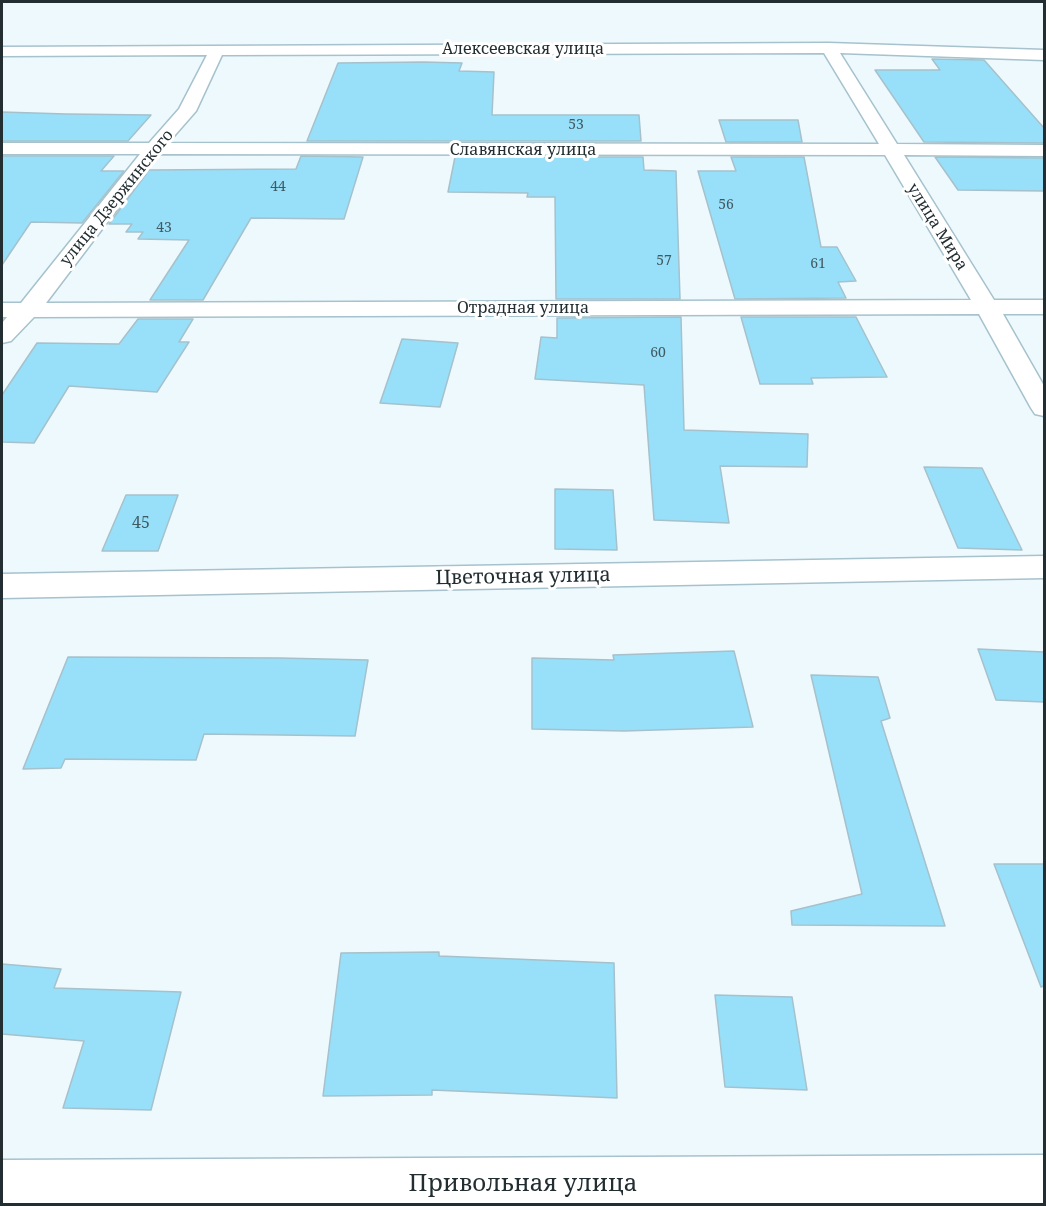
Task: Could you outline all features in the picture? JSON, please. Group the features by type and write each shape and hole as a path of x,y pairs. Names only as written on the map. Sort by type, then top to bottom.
{"street":[{"name":"Алексеевская улица","path":"2,51 829,48 1044,55"},
{"name":"улица Мира","path":"829,48 987,307 1044,408"},
{"name":"улица Дзержинского","path":"2,336 28,310 153,149 187,111 217,50"},
{"name":"Славянская улица","path":"2,148 1044,150"},
{"name":"Отрадная улица","path":"2,310 1044,307"},
{"name":"Цветочная улица","path":"2,586 1044,567"},
{"name":"Привольная улица","path":"2,1186 1044,1181"}],"building":[{"path":"932,59 984,60 1044,128 1044,143 924,142 875,70 940,70"},
{"path":"338,63 462,63 459,71 494,72 492,115 639,115 641,141 307,141"},
{"path":"2,112 151,115 128,141 2,141"},
{"path":"719,120 798,120 802,142 726,142"},
{"path":"2,156 114,156 101,171 124,171 82,223 31,222 2,265"},
{"path":"301,156 363,157 344,219 251,218 203,300 150,300 189,240 138,239 143,232 126,232 132,224 109,224 149,170 296,169"},
{"path":"455,157 643,157 644,170 676,171 680,299 556,299 555,197 527,197 528,193 448,192"},
{"path":"731,157 804,157 821,247 837,247 856,281 838,282 846,298 735,299 698,171 736,171"},
{"path":"935,157 1044,158 1044,191 958,190"},
{"path":"681,317 684,430 808,434 807,467 720,466 729,523 654,520 644,385 535,379 541,337 557,338 557,318"},
{"path":"741,317 856,317 887,377 811,378 813,384 760,384"},
{"path":"138,319 193,319 179,342 189,342 157,392 69,386 34,443 2,442 2,395 37,343 119,344"},
{"path":"402,339 458,343 440,407 380,403"},
{"path":"924,467 982,468 1022,550 958,548"},
{"path":"555,489 613,490 617,550 555,549"},
{"path":"126,495 178,495 158,551 102,551"},
{"path":"978,649 1044,652 1044,702 996,700"},
{"path":"734,651 753,727 624,731 532,729 532,658 614,660 613,655"},
{"path":"68,657 368,660 355,736 204,734 196,760 65,759 61,768 23,769"},
{"path":"811,675 878,677 890,718 881,721 945,926 792,925 791,911 862,894"},
{"path":"994,864 1044,864 1044,986 1041,987"},
{"path":"439,952 439,956 614,963 617,1098 432,1090 432,1095 323,1096 341,953"},
{"path":"2,964 61,969 54,988 181,992 151,1110 63,1108 84,1041 2,1034"},
{"path":"715,995 792,997 807,1090 725,1087"}]}
